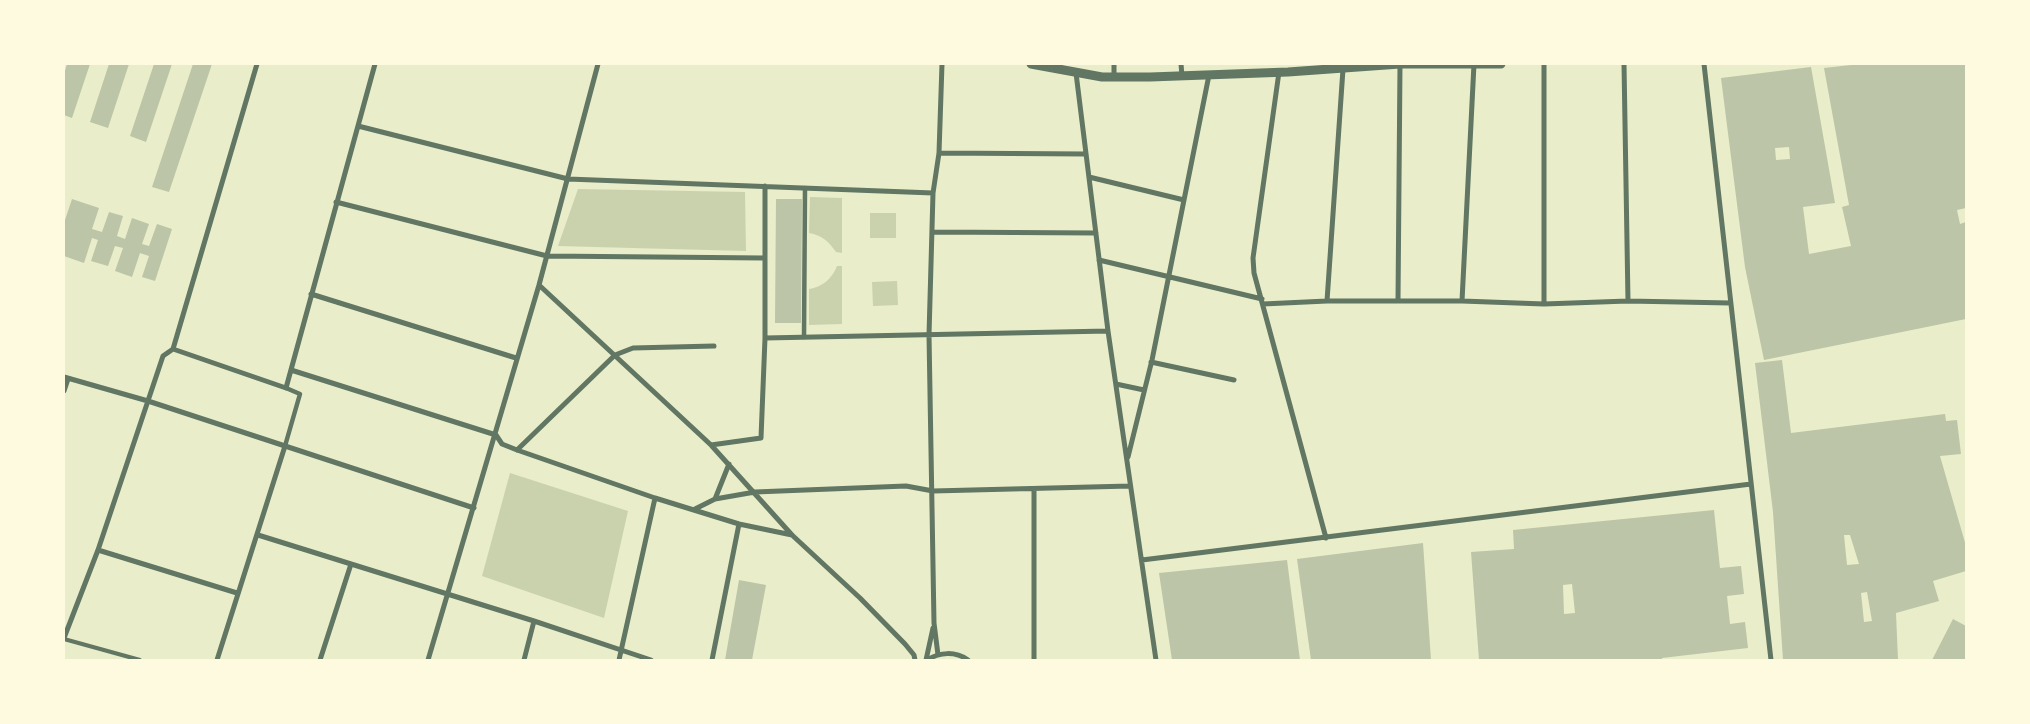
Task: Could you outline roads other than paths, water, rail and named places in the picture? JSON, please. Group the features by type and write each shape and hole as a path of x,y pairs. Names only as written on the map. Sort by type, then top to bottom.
{"street":[{"path":"64,638 98,550 163,356 173,349 257,64"},
{"path":"286,388 375,64"},
{"path":"428,660 539,285 598,64"},
{"path":"938,655 934,623 929,335 933,193 939,153 942,64"},
{"path":"1032,64 1076,73 1114,77 1182,76 1285,69 1343,69 1400,64 1501,64"},
{"path":"1114,64 1114,77"},
{"path":"1181,64 1182,76"},
{"path":"1398,301 1400,64"},
{"path":"1462,301 1474,64"},
{"path":"1544,64 1544,304"},
{"path":"1624,64 1628,301"},
{"path":"1704,64 1771,660"},
{"path":"1285,69 1253,258 1254,272 1326,538"},
{"path":"1327,301 1343,69"},
{"path":"1076,73 1108,331 1156,660"},
{"path":"1127,460 1151,362 1209,74"},
{"path":"358,126 568,179 933,193"},
{"path":"939,153 1086,154"},
{"path":"1089,177 1184,200"},
{"path":"711,445 761,438 765,338 765,186"},
{"path":"804,337 806,188"},
{"path":"336,202 547,256 764,258"},
{"path":"933,232 1096,233"},
{"path":"1099,260 1169,276 1262,301 1462,301 1544,304 1628,301 1730,303"},
{"path":"539,285 711,445 792,535 860,598 905,644 914,655 915,660"},
{"path":"311,294 516,358"},
{"path":"765,338 1108,331"},
{"path":"517,450 615,356 633,348 714,346"},
{"path":"173,349 300,394 258,535 237,593 217,660"},
{"path":"1151,362 1234,380"},
{"path":"291,370 496,435 502,444 517,450 655,498 739,524 792,535"},
{"path":"64,391 66,378 148,401 474,508"},
{"path":"1116,384 1144,390"},
{"path":"715,500 729,464"},
{"path":"1142,560 1751,484"},
{"path":"695,509 715,500 755,492 906,486 933,492 1130,486"},
{"path":"1034,489 1034,660"},
{"path":"619,660 655,498"},
{"path":"712,660 739,524"},
{"path":"258,535 448,593 650,660"},
{"path":"98,550 237,593"},
{"path":"320,660 351,564"},
{"path":"524,660 534,621"},
{"path":"927,660 934,623"},
{"path":"927,660 938,655 956,654 968,660"}],"lane":[{"path":"64,638 140,660"}]}
